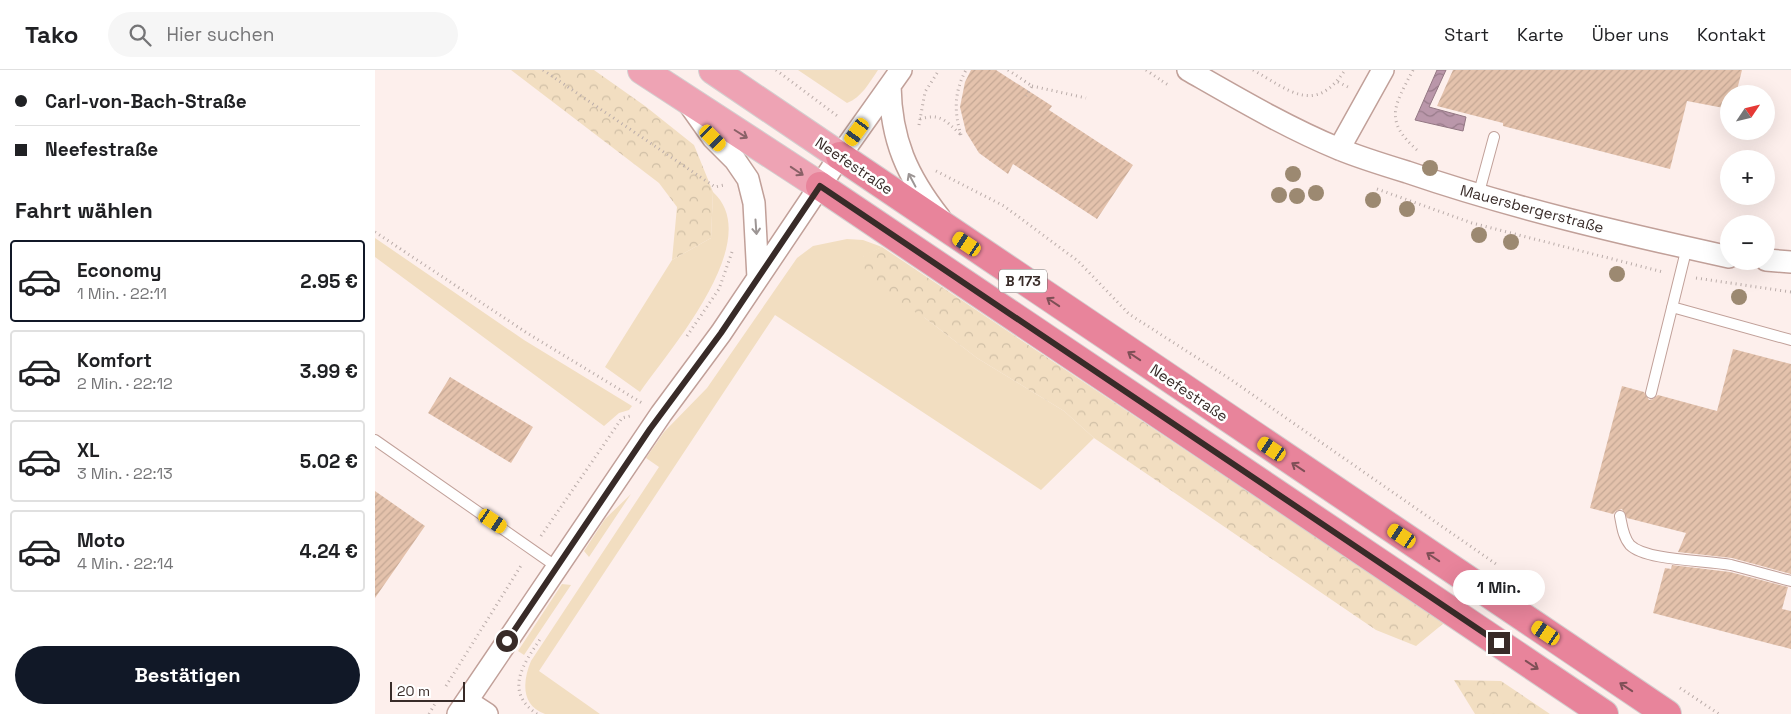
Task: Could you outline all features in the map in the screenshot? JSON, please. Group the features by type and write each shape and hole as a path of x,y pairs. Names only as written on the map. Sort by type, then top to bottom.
{"highway":[{"name":"Neefestraße","path":"840,156 1667,714"},
{"name":"B 173","path":"820,186 1604,714"}],"main road":[{"name":"B 173","path":"642,70 820,186"},
{"name":"Neefestraße","path":"713,70 840,156"}],"street":[{"path":"1339,149 1383,70"},
{"name":"Mauersbergerstraße","path":"1178,73 1339,149 1478,196 1590,226 1687,249 1720,254"},
{"path":"487,714 463,707 661,414 721,333 895,78"},
{"path":"895,78 890,114 907,169 917,189 952,233"},
{"path":"685,98 713,138 735,160 748,179 754,203 758,278"},
{"path":"1775,261 1791,262"}],"lane":[{"path":"1478,196 1495,137"},
{"path":"1651,393 1687,249"},
{"path":"1672,307 1791,340"},
{"path":"375,440 557,567"},
{"path":"1620,516 1623,534 1631,546 1643,552 1664,558 1731,565 1791,581"}],"path":[{"path":"543,70 715,187 748,179"},
{"path":"776,70 813,96"},
{"path":"919,133 925,92 939,70"},
{"path":"920,119 932,115 943,118 961,135 955,107 957,94 966,70"},
{"path":"1008,70 1032,86 1086,98"},
{"path":"1147,70 1162,81 1178,73"},
{"path":"1253,70 1292,94 1309,96 1325,92 1338,82 1345,70"},
{"path":"1413,70 1394,108 1396,123 1404,138 1417,150 1426,153"},
{"path":"1026,96 1032,86"},
{"path":"928,167 1004,206 1078,261 1129,314 1230,379 1497,564"},
{"path":"725,184 727,192"},
{"path":"375,232 527,333 661,414"},
{"path":"686,338 719,289 733,249"},
{"path":"641,402 647,394"},
{"path":"537,714 521,697 518,680 527,659 543,635"},
{"path":"1677,686 1719,714"}],"green space":[{"path":"511,70 594,70 645,106 694,145 713,192 711,238 672,260 677,207 659,183"},
{"path":"798,70 878,70 861,93 847,103"},
{"path":"713,192 726,213 728,237 721,265 708,294 672,349 640,392 605,367 672,260 711,238"},
{"path":"375,238 524,340 632,406 629,410 619,413 604,426 375,257"},
{"path":"847,239 863,240 882,247 863,256 925,318 977,358 1064,411 1094,438 1041,490 775,315 539,671 600,714 545,714 537,710 527,698 525,684 531,661 659,467 646,458 664,432 707,388 797,258 813,246"},
{"path":"882,247 1444,623 1416,646 1376,630 1094,438 1064,411 977,358 925,318 866,283 863,255"},
{"path":"631,494 589,557 584,551 605,519"},
{"path":"562,584 571,585 524,655 518,651"},
{"path":"1454,680 1501,681 1550,714 1475,714"}],"water":[{"path":"1437,70 1446,70 1429,107 1466,117 1463,131 1415,120"}],"building":[{"path":"971,70 996,70 1052,106 1049,110 1133,165 1097,219 1013,164 1008,174 979,153 966,132 960,107 965,82"},
{"path":"1453,70 1742,70 1738,85 1720,85 1720,107 1687,101 1670,169 1503,126 1503,123 1437,106"},
{"path":"1733,349 1791,364 1791,574 1732,558 1678,552 1686,533 1627,518 1622,509 1613,514 1590,508 1622,386 1644,392 1649,400 1658,395 1717,411"},
{"path":"450,377 533,427 511,463 428,413"},
{"path":"375,491 425,526 375,598"},
{"path":"1672,565 1730,572 1788,587 1782,609 1791,611 1791,649 1653,613 1665,568 1671,569"}],"route":[{"path":"507,641 650,429 721,333 820,186 866,219 1499,643"}]}
